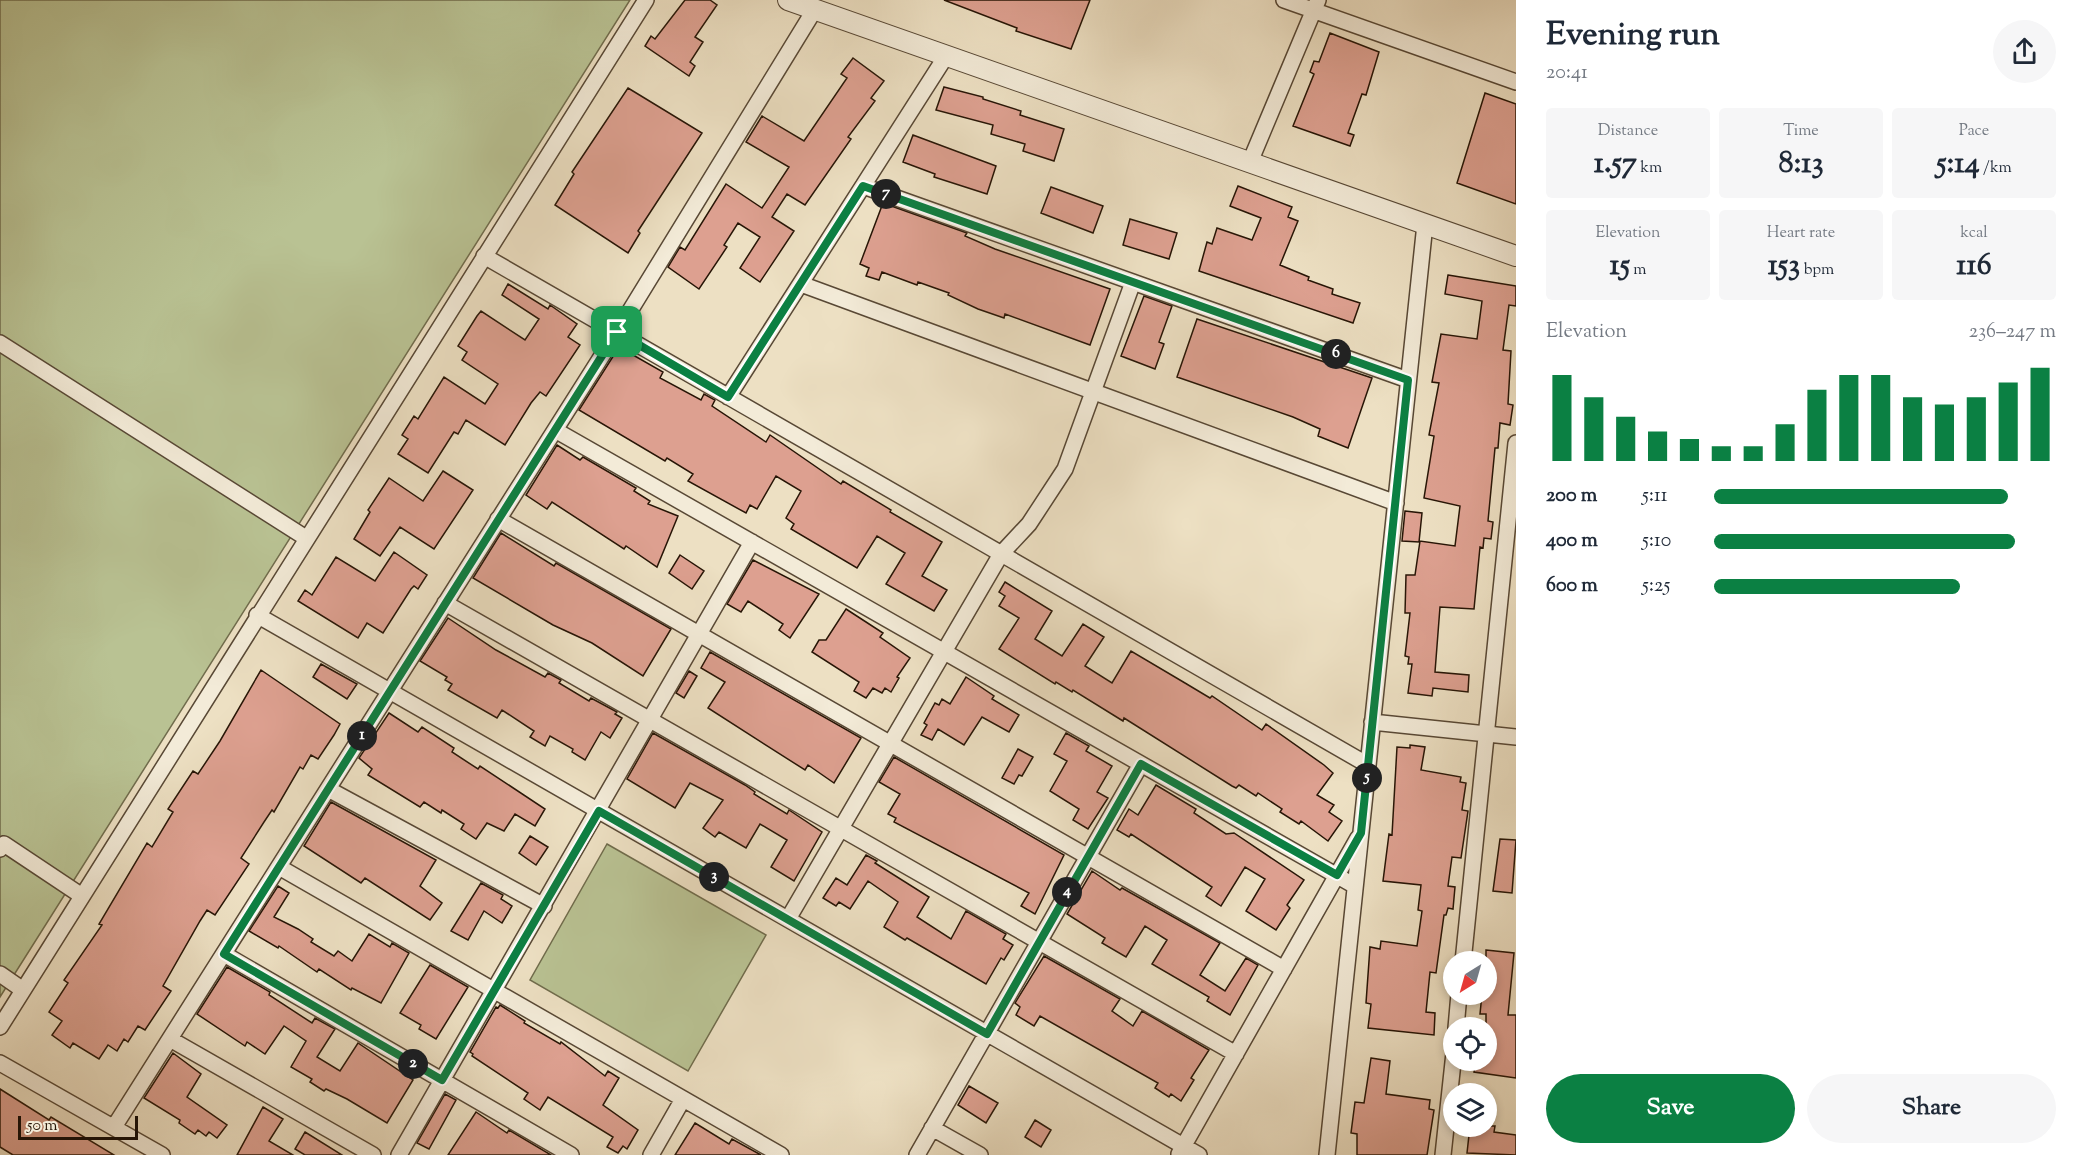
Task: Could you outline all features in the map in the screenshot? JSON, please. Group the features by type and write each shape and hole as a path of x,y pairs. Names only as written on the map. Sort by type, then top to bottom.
{"street":[{"path":"0,1027 257,615 646,0"},
{"path":"788,0 1516,256"},
{"path":"1284,0 1316,6 1516,82"},
{"path":"1250,162 1316,6"},
{"path":"114,1128 617,332 815,9"},
{"path":"728,397 946,56"},
{"path":"863,186 1408,380"},
{"path":"1327,1155 1425,224"},
{"path":"484,256 1368,765"},
{"path":"788,919 1001,554 1029,524 1065,468 1133,282"},
{"path":"801,284 1395,503"},
{"path":"0,343 306,538"},
{"path":"555,430 1355,886"},
{"path":"1464,951 1516,443"},
{"path":"498,519 1284,969"},
{"path":"399,1155 752,542"},
{"path":"446,603 1236,1054"},
{"path":"257,615 987,1034 1181,1151 1199,1155"},
{"path":"1372,722 1516,737"},
{"path":"917,1155 1141,764"},
{"path":"328,789 544,906"},
{"path":"1181,1151 1361,833"},
{"path":"0,849 4,844 82,896"},
{"path":"279,867 781,1155"},
{"path":"224,954 571,1155"},
{"path":"0,974 23,990"},
{"path":"170,1039 373,1155"},
{"path":"0,1063 162,1155"},
{"path":"1443,1155 1452,1071"},
{"path":"651,1155 683,1099"},
{"path":"932,1128 980,1155"}],"green space":[{"path":"0,0 630,0 0,997"},
{"path":"607,844 766,935 688,1071 530,980"}],"building":[{"path":"685,0 710,0 717,5 695,37 703,42 690,62 695,66 689,76 645,46 651,36 655,39"},
{"path":"944,0 1090,0 1071,49 1016,31 1017,28"},
{"path":"1330,33 1379,52 1366,95 1362,94 1348,133 1354,135 1350,146 1293,126 1314,74 1310,72 1314,61 1319,62"},
{"path":"853,58 884,81 871,98 875,101 848,137 851,139 805,205 787,194 772,217 794,231 760,282 740,268 760,237 738,223 724,245 727,247 699,289 668,267 680,247 685,250 726,184 762,208 789,167 746,142 762,116 804,141 847,78 841,74"},
{"path":"944,87 983,97 983,99 1021,111 1020,115 1064,129 1054,161 1023,151 1025,144 991,134 993,125 936,110"},
{"path":"628,88 702,133 638,231 640,233 628,253 555,205 574,174 572,172"},
{"path":"1485,93 1516,104 1516,204 1457,183"},
{"path":"913,135 996,166 987,194 934,177 935,174 903,162"},
{"path":"1238,186 1292,207 1288,217 1298,221 1280,265 1309,277 1308,280 1333,289 1332,294 1360,303 1353,323 1199,271 1207,242 1212,244 1217,228 1252,240 1261,218 1230,206"},
{"path":"1051,187 1103,206 1093,233 1041,213"},
{"path":"883,203 967,233 965,236 995,249 1110,289 1090,345 1005,314 1004,318 978,309 948,295 949,293 918,282 917,285 882,272 879,280 866,276 869,268 860,264"},
{"path":"1130,219 1177,233 1169,259 1123,245"},
{"path":"1448,275 1516,286 1516,306 1509,305 1503,350 1511,351 1508,404 1513,405 1510,425 1500,423 1498,448 1495,448 1488,521 1493,522 1491,539 1484,538 1483,548 1480,547 1474,609 1440,607 1435,672 1469,675 1468,692 1433,688 1432,696 1408,693 1412,664 1408,664 1409,657 1405,656 1410,613 1405,613 1406,575 1415,575 1420,541 1455,546 1460,506 1424,498 1434,436 1429,435 1439,383 1432,382 1441,334 1477,339 1482,301 1445,294"},
{"path":"508,284 548,309 550,305 577,324 568,337 580,345 546,396 540,392 531,403 505,445 466,420 458,434 454,432 428,473 398,454 408,439 402,435 414,416 418,419 444,377 485,404 498,384 462,360 467,352 458,346 477,316 481,311 525,340 539,319 502,295"},
{"path":"1144,296 1172,306 1159,342 1164,344 1155,369 1121,356"},
{"path":"1197,319 1372,378 1348,448 1318,436 1320,429 1293,417 1177,377"},
{"path":"619,347 663,372 660,378 701,400 704,394 715,400 712,406 766,442 770,435 841,484 843,481 942,542 922,576 947,590 934,611 886,584 905,553 877,536 857,568 791,529 794,524 786,518 801,491 776,476 757,509 750,505 746,513 688,481 693,474 667,458 665,461 579,410"},
{"path":"557,445 580,460 583,457 636,488 634,491 650,501 648,504 678,516 657,567 626,546 624,549 552,502 547,509 526,495"},
{"path":"443,471 473,490 434,549 400,527 380,556 354,539 370,512 368,510 389,478 423,501"},
{"path":"1405,511 1422,513 1419,542 1402,541"},
{"path":"501,533 554,566 556,563 671,629 643,676 592,643 553,625 473,578"},
{"path":"394,552 427,575 418,589 414,586 411,589 383,633 367,623 358,638 298,601 305,590 312,595 336,557 375,581"},
{"path":"680,555 704,571 692,589 669,573"},
{"path":"753,560 819,594 790,638 779,630 783,624 748,601 741,612 727,604"},
{"path":"1005,582 1052,611 1035,639 1062,656 1083,624 1104,637 1085,666 1112,683 1131,651 1210,698 1212,696 1262,730 1266,724 1324,765 1333,773 1317,795 1334,805 1329,812 1342,821 1328,841 1301,821 1299,824 1280,812 1282,809 1258,793 1256,796 1239,785 1236,788 1232,786 1124,718 1123,721 1073,690 1072,692 1056,682 1055,684 999,649 1019,618 999,606 1005,596 999,592"},
{"path":"846,609 883,633 880,637 910,658 897,677 899,678 891,692 885,688 882,693 873,688 866,698 854,691 859,682 812,652 819,640 826,640"},
{"path":"448,618 496,650 545,677 548,673 561,680 559,683 589,701 591,698 617,712 615,714 622,718 610,738 601,732 585,760 572,752 573,749 550,736 545,746 530,737 534,731 502,710 497,718 448,690 452,684 445,680 447,677 420,661"},
{"path":"710,652 861,738 834,783 808,765 805,770 708,708 725,682 701,668"},
{"path":"321,664 357,684 347,699 313,677"},
{"path":"261,670 340,724 318,759 311,755 303,769 300,767 274,812 272,810 264,822 241,858 249,864 215,915 207,910 163,986 171,991 145,1030 138,1026 128,1042 124,1039 117,1051 108,1045 99,1059 73,1043 70,1048 52,1035 62,1021 49,1012 68,983 64,980 102,925 99,924 147,843 152,847 173,812 168,809 193,771 198,774"},
{"path":"689,671 697,676 684,698 676,693"},
{"path":"966,677 994,696 992,699 1019,715 1009,732 982,717 964,745 938,729 932,740 921,735 927,725 924,723 935,703 939,705 942,699 950,704"},
{"path":"389,713 418,732 422,727 454,748 452,752 478,769 480,766 545,809 535,826 515,814 504,831 487,823 476,839 461,829 464,824 442,810 441,813 424,802 420,807 368,775 372,769 359,758"},
{"path":"653,733 745,785 755,792 754,794 787,814 789,810 822,832 794,881 771,867 787,840 760,824 746,848 719,832 715,837 703,828 723,800 690,783 675,808 627,779"},
{"path":"1066,733 1089,746 1086,751 1112,766 1097,792 1108,798 1088,829 1073,820 1079,809 1050,791 1067,761 1054,754"},
{"path":"1410,745 1425,747 1421,770 1461,777 1460,782 1466,783 1462,810 1468,811 1461,858 1452,857 1448,886 1455,887 1453,909 1448,908 1444,915 1436,973 1430,972 1426,1012 1435,1013 1434,1035 1368,1028 1371,1004 1366,1003 1370,947 1380,949 1381,941 1417,946 1422,911 1418,910 1421,885 1383,881 1389,834 1392,835 1397,747 1410,748"},
{"path":"1018,749 1033,757 1022,776 1019,775 1014,784 1002,778"},
{"path":"894,757 1064,855 1035,914 1021,906 1029,893 894,822 896,818 888,814 900,794 879,782"},
{"path":"1156,785 1196,809 1194,813 1226,834 1234,833 1304,880 1287,905 1290,908 1276,930 1246,911 1265,879 1245,867 1221,906 1206,896 1212,887 1131,834 1129,837 1117,830 1129,809 1138,815"},
{"path":"331,802 436,860 420,886 442,903 430,920 365,878 361,883 304,846"},
{"path":"530,836 548,847 536,865 519,853"},
{"path":"1500,839 1516,840 1512,893 1493,891"},
{"path":"866,855 929,897 917,917 951,939 966,911 1006,934 1003,939 1013,945 1004,960 1001,958 986,984 884,927 898,902 868,881 850,909 839,902 836,906 823,898 836,878 847,885"},
{"path":"1092,871 1120,890 1122,888 1220,943 1200,975 1225,991 1246,958 1258,965 1230,1015 1207,1001 1209,997 1152,964 1167,940 1145,926 1126,957 1102,943 1105,938 1067,914"},
{"path":"481,883 503,895 501,899 512,906 502,923 484,911 468,940 451,931"},
{"path":"278,886 289,893 274,917 298,929 313,939 311,942 334,956 338,951 352,961 369,934 390,947 392,943 409,953 381,1003 352,988 351,990 319,969 317,972 279,946 278,948 249,931"},
{"path":"1497,951 1514,953 1508,1015 1516,1015 1516,1078 1474,1072 1497,1071 1497,1017 1486,1017 1486,1014 1480,1014 1481,1005 1497,1005"},
{"path":"1044,956 1120,999 1112,1011 1133,1026 1142,1011 1209,1050 1191,1078 1194,1080 1181,1101 1155,1088 1158,1083 1040,1016 1034,1026 1016,1015 1020,1007 1015,1003"},
{"path":"430,965 468,987 436,1039 419,1029 421,1025 400,1013"},
{"path":"227,967 270,992 269,995 312,1023 315,1018 335,1029 317,1057 340,1071 358,1043 413,1080 387,1123 347,1099 326,1089 324,1091 310,1082 312,1079 291,1067 306,1041 284,1026 265,1054 247,1042 245,1046 197,1014"},
{"path":"500,1005 525,1021 524,1023 560,1044 561,1042 605,1076 608,1071 619,1078 603,1105 638,1130 627,1149 623,1146 618,1153 607,1147 613,1137 548,1097 540,1110 524,1099 528,1093 472,1056 470,1052 496,1007"},
{"path":"173,1053 201,1074 187,1097 227,1125 217,1138 209,1132 206,1136 198,1130 195,1134 179,1123 180,1120 144,1098"},
{"path":"1371,1058 1390,1061 1386,1094 1430,1100 1429,1109 1434,1110 1427,1155 1357,1155 1357,1134 1351,1133 1355,1102 1364,1103"},
{"path":"969,1086 998,1103 986,1123 958,1105"},
{"path":"0,1089 49,1120 51,1117 114,1155 13,1155 0,1147"},
{"path":"445,1094 456,1100 429,1149 417,1143"},
{"path":"263,1107 283,1119 269,1141 293,1155 237,1155"},
{"path":"476,1112 507,1133 509,1130 551,1155 448,1155"},
{"path":"1035,1120 1051,1130 1041,1147 1025,1137"},
{"path":"695,1123 729,1144 732,1139 761,1155 675,1155"},
{"path":"305,1132 342,1155 305,1155 295,1149"},
{"path":"1497,1132 1516,1135 1516,1155 1467,1153 1469,1137 1497,1137"}],"route":[{"path":"863,186 1408,380 1361,833 1337,875 1141,764 987,1034 599,811 442,1080 224,954 617,332 728,397 863,186"}]}
